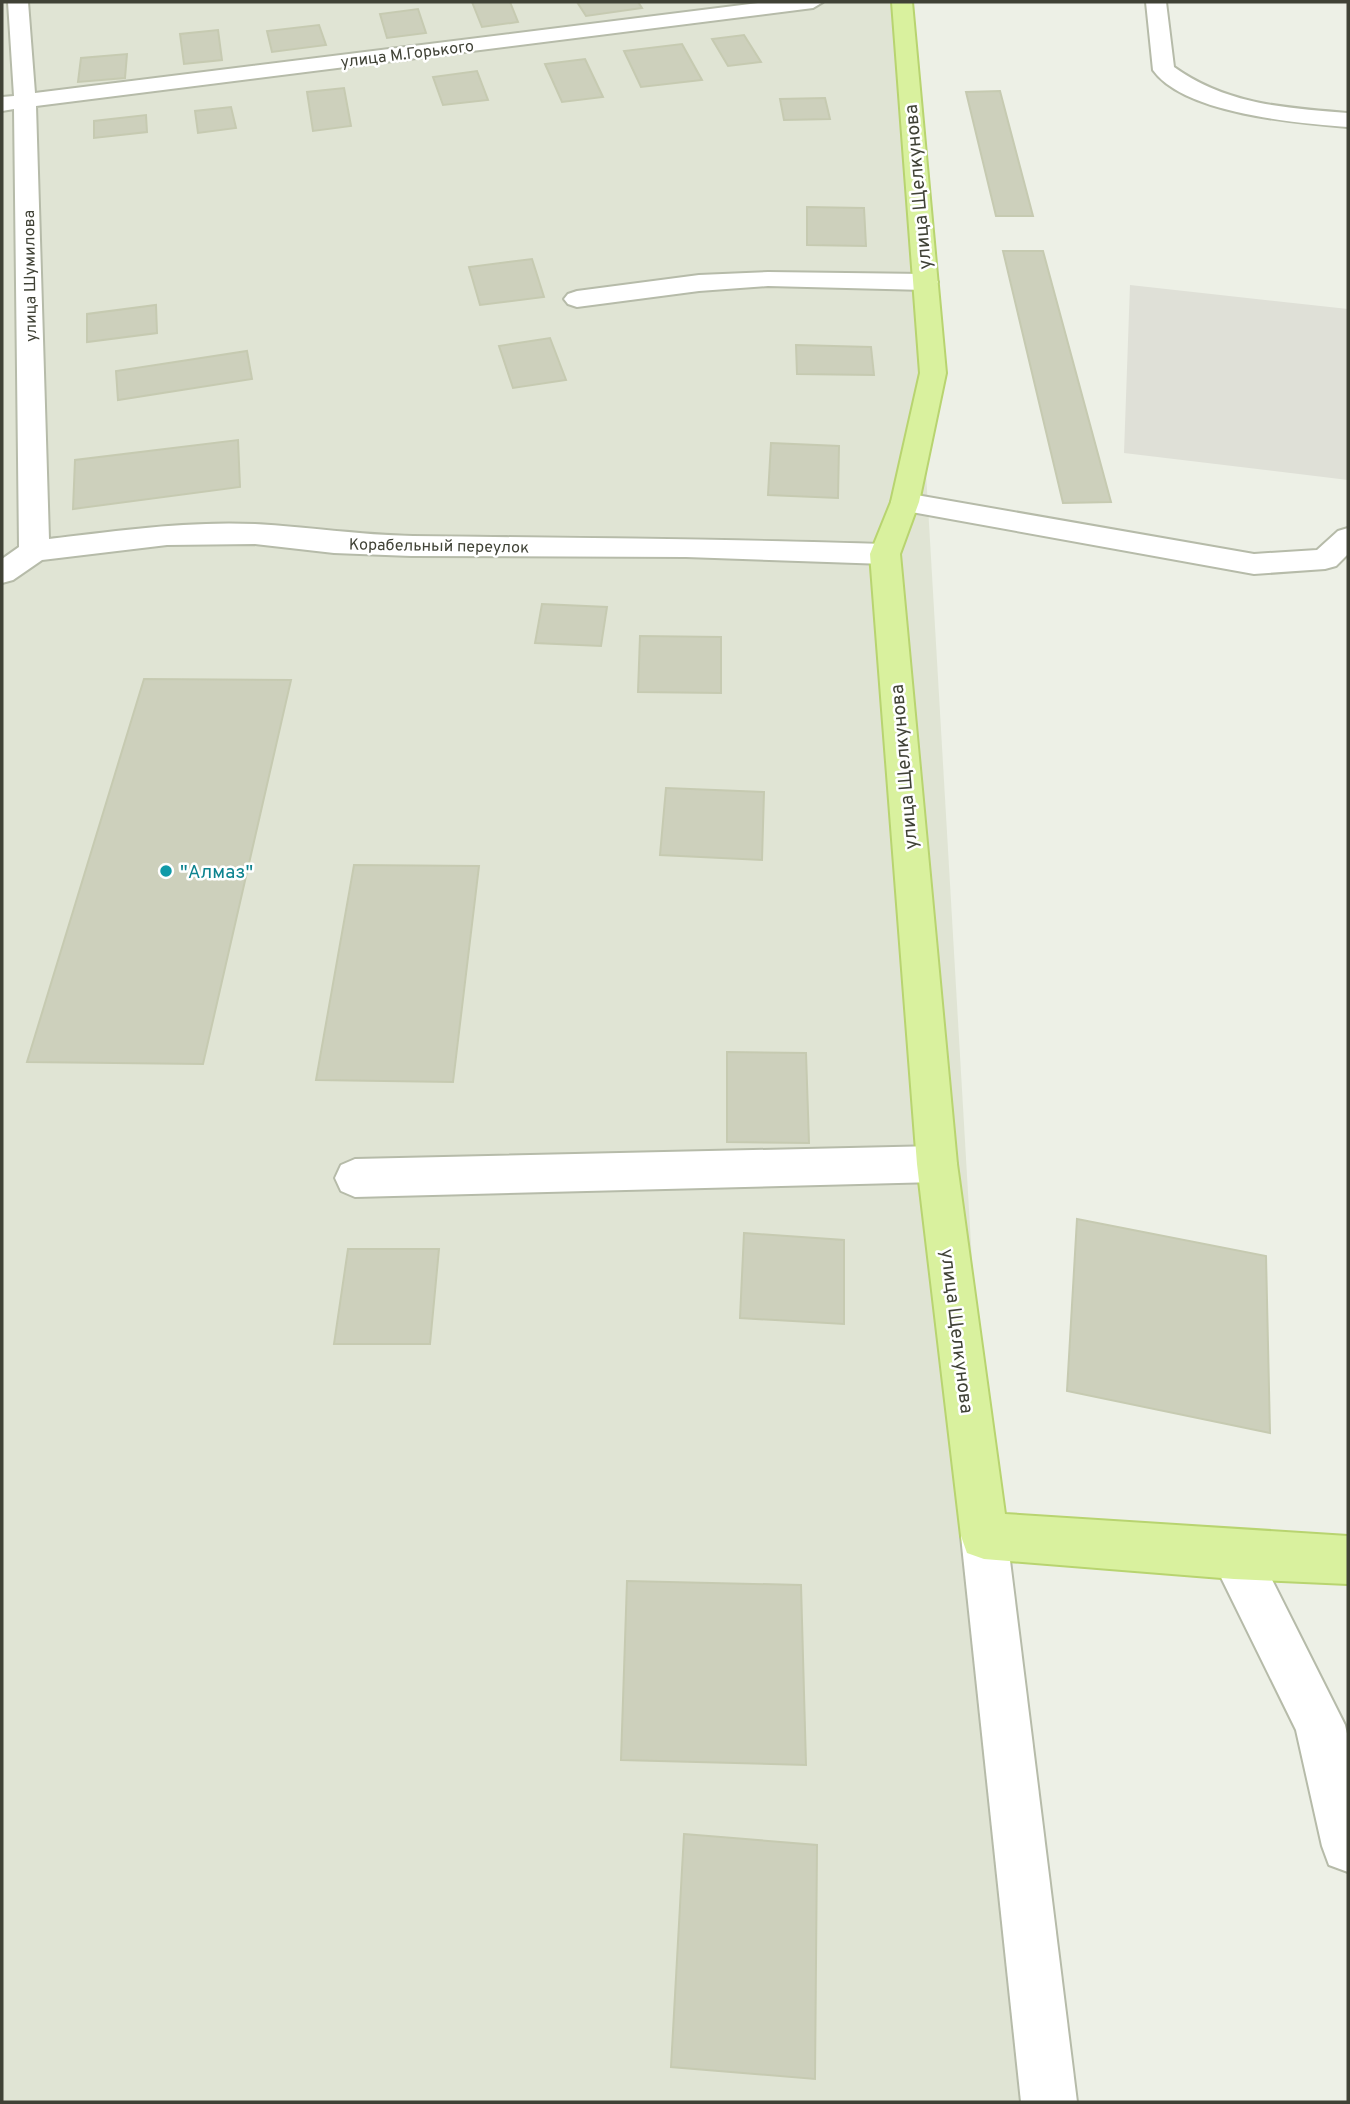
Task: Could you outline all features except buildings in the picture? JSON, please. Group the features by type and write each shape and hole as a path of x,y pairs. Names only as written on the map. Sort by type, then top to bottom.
{"main road":[{"name":"улица Щелкунова","path":"902,2 933,373 905,502 885,554 937,1164 984,1536"},
{"path":"984,1536 1234,1555 1348,1560"}],"street":[{"name":"улица Шумилова","path":"18,2 13,102 34,551"},
{"name":"улица М.Горького","path":"13,102 813,2"},
{"path":"1156,2 1164,70 1178,82 1206,97 1239,106 1348,120"},
{"path":"578,299 699,283 768,279 925,282"},
{"path":"905,502 1254,564 1325,559 1348,538"},
{"name":"Корабельный переулок","path":"2,573 34,551 167,535 254,534 334,543 411,546 686,547 885,554"},
{"path":"355,1178 937,1164"},
{"path":"984,1536 1049,2102"},
{"path":"1234,1555 1320,1725 1348,1846"}],"shaded area":[{"path":"2,2 896,2 899,9 1021,2102 2,2102"},
{"path":"1130,285 1348,309 1348,480 1124,453"}],"place":[{"name":"\"Алмаз\"","path":"166,871"}]}
